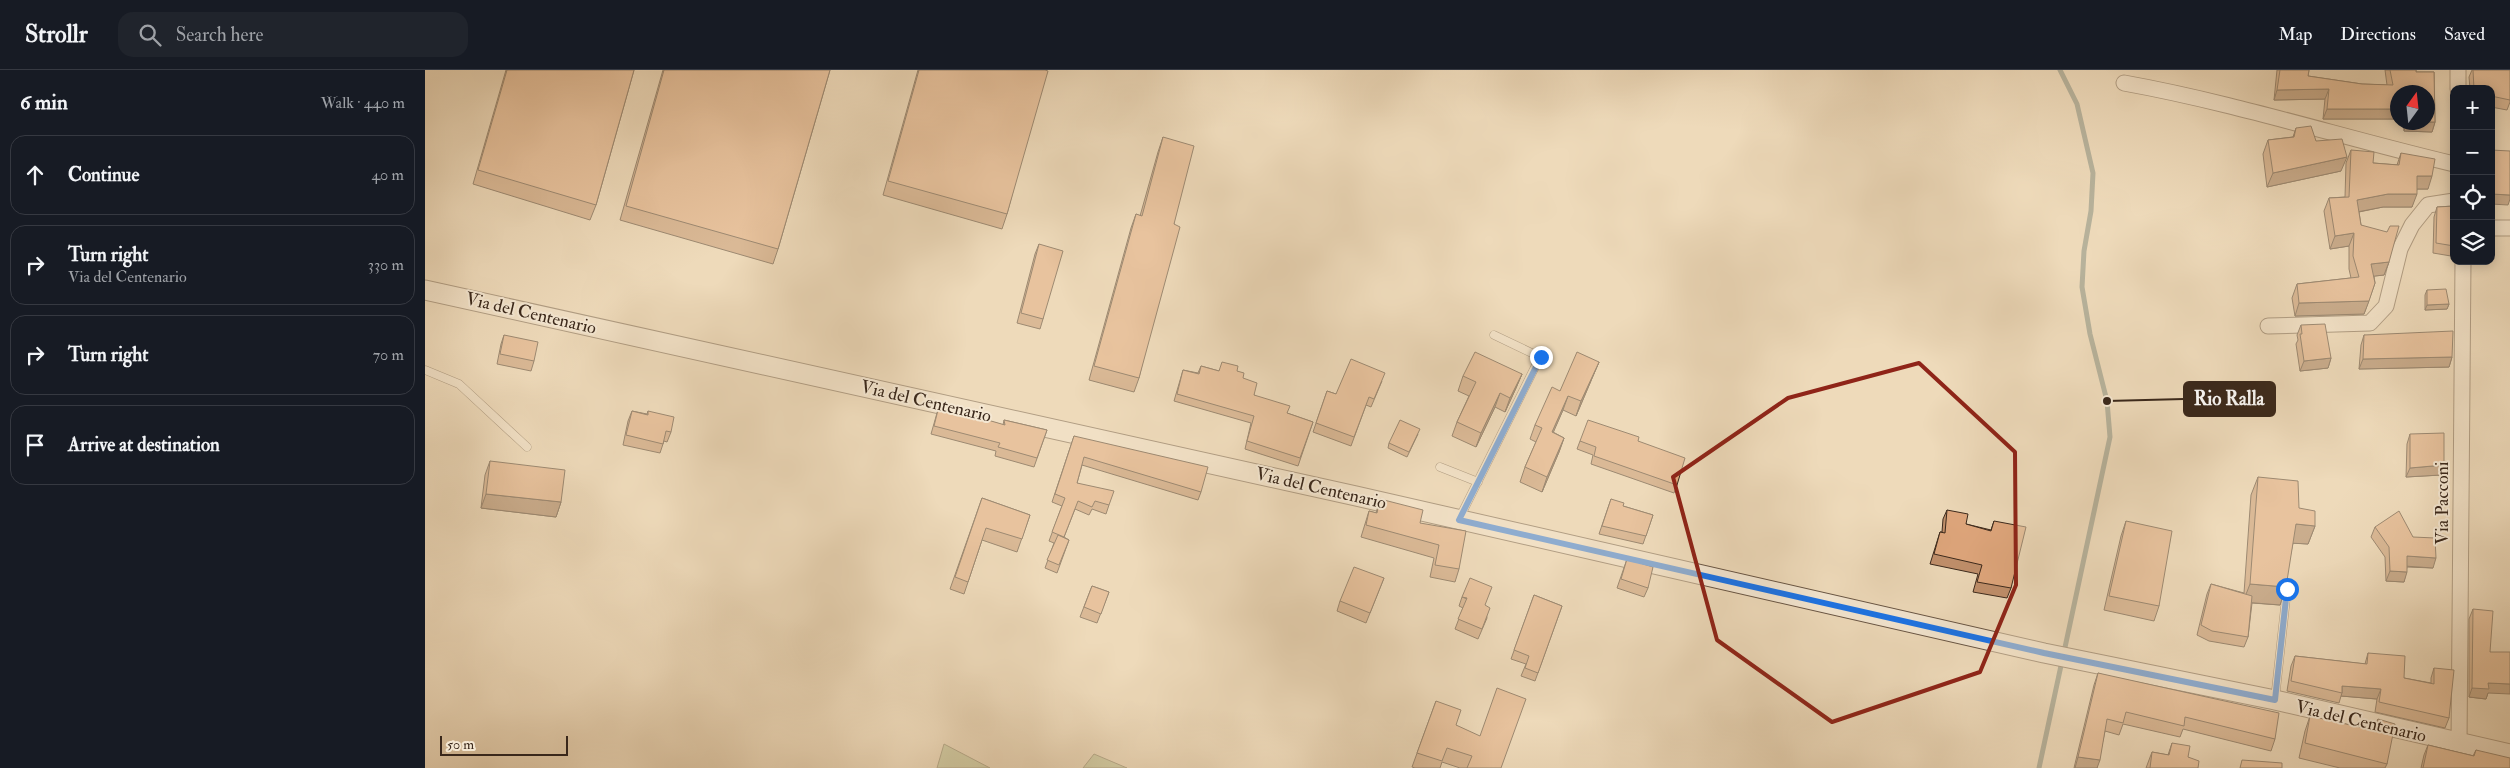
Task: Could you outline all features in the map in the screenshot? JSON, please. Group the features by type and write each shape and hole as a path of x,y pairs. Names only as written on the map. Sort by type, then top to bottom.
{"street":[{"path":"2458,70 2459,85"},
{"path":"2123,83 2186,94 2355,141 2450,163"},
{"path":"2268,326 2370,323 2386,306 2400,249 2412,225 2427,205 2450,202"},
{"path":"2495,228 2510,228"},
{"name":"Via Pacconi","path":"2459,744 2463,265"},
{"name":"Via del Centenario","path":"425,290 1459,520 2075,660 2275,700 2459,744 2510,754"}],"lane":[{"path":"1459,520 1541,357 1494,335"},
{"path":"425,370 459,384 527,447"},
{"path":"1440,467 1478,482"},
{"path":"2275,700 2287,589"}],"highlighted area":[{"path":"1919,363 2015,452 2016,585 1980,672 1832,722 1717,640 1673,477 1788,398"}],"green space":[{"path":"944,744 990,768 937,768"},
{"path":"1094,754 1127,768 1083,768"}],"building":[{"path":"507,70 634,70 596,205 478,170"},
{"path":"664,70 830,70 778,249 626,206"},
{"path":"919,70 1048,71 1007,214 888,181"},
{"path":"2280,70 2309,70 2308,76 2362,84 2393,85 2390,85 2390,109 2327,109 2329,89 2277,90"},
{"path":"2390,70 2416,70 2416,72 2434,72 2434,85 2393,85"},
{"path":"2473,70 2510,70 2510,100 2495,97 2495,85 2474,85"},
{"path":"2311,126 2316,141 2342,139 2347,157 2273,173 2268,140 2294,137 2296,128"},
{"path":"1163,137 1194,146 1174,224 1180,227 1139,378 1094,366 1136,214 1142,216"},
{"path":"2351,150 2374,152 2373,163 2399,165 2401,153 2435,159 2432,176 2417,176 2417,194 2388,194 2357,200 2361,225 2387,232 2390,226 2399,226 2389,262 2371,264 2375,283 2369,301 2299,303 2297,284 2359,277 2353,256 2354,233 2335,236 2329,198 2349,197"},
{"path":"2495,150 2510,151 2510,195 2495,194"},
{"path":"2450,206 2450,245 2436,243 2437,207"},
{"path":"1039,244 1063,251 1043,319 1021,313"},
{"path":"2446,289 2449,304 2427,305 2427,290"},
{"path":"2325,324 2331,358 2304,361 2300,334 2302,334 2301,325"},
{"path":"2453,331 2452,357 2363,359 2364,335"},
{"path":"504,335 538,342 534,361 500,354"},
{"path":"1475,352 1522,374 1510,398 1500,393 1481,433 1457,422 1476,382 1463,376"},
{"path":"1577,352 1599,362 1581,401 1568,396 1552,432 1564,438 1547,477 1525,467 1542,428 1535,425 1552,387 1560,391"},
{"path":"1351,359 1385,373 1374,399 1369,397 1354,437 1316,423 1327,391 1336,394"},
{"path":"1222,362 1238,366 1237,371 1244,373 1243,378 1257,383 1254,395 1290,406 1287,413 1313,422 1300,458 1247,441 1254,416 1177,394 1183,370 1199,374 1201,366 1219,371"},
{"path":"939,406 1005,425 1004,420 1047,430 1037,458 998,447 1000,443 934,426"},
{"path":"632,411 648,415 648,411 674,417 671,432 666,431 663,444 626,435"},
{"path":"1400,420 1420,429 1409,452 1389,443"},
{"path":"1588,420 1639,437 1638,441 1685,458 1677,485 1594,456 1596,447 1580,441"},
{"path":"2444,433 2444,465 2410,468 2410,434"},
{"path":"1074,436 1208,467 1201,492 1084,457 1077,483 1114,491 1109,505 1095,501 1092,507 1078,501 1064,537 1052,532 1065,498 1055,494"},
{"path":"490,461 565,470 561,502 486,494"},
{"path":"2258,477 2298,481 2299,508 2315,511 2315,526 2296,524 2286,587 2250,584"},
{"path":"982,498 1030,515 1022,539 986,528 968,582 955,577"},
{"path":"1380,499 1423,510 1420,523 1466,531 1459,569 1435,565 1439,545 1366,525 1369,511 1377,513"},
{"path":"1611,499 1624,503 1623,506 1653,515 1646,536 1602,526"},
{"path":"1947,510 1968,514 1966,524 1991,531 1994,521 2026,527 2011,588 1977,582 1982,565 1934,554 1940,532 1945,533"},
{"path":"2399,511 2413,537 2435,538 2436,558 2407,556 2407,572 2390,571 2389,547 2375,527"},
{"path":"2126,521 2172,531 2159,606 2109,596"},
{"path":"1058,535 1069,540 1059,565 1047,560"},
{"path":"1627,559 1653,567 1648,588 1621,579"},
{"path":"1354,567 1384,578 1370,613 1340,601"},
{"path":"1470,578 1492,587 1485,605 1490,608 1482,629 1458,619 1467,598 1462,597"},
{"path":"2211,584 2252,596 2248,637 2212,631 2201,625"},
{"path":"1092,586 1109,592 1101,614 1084,607"},
{"path":"1534,595 1562,606 1538,673 1525,668 1529,656 1514,650"},
{"path":"2473,609 2493,611 2490,652 2510,652 2510,684 2488,683 2489,689 2472,688"},
{"path":"2368,653 2405,656 2404,678 2434,684 2434,668 2454,670 2449,718 2379,702 2381,689 2342,686 2342,693 2291,681 2295,656 2367,664"},
{"path":"2098,673 2279,713 2275,739 2185,717 2184,726 2126,712 2123,723 2107,719 2100,760 2078,757"},
{"path":"1497,688 1526,699 1501,768 1467,768 1472,756 1447,748 1442,761 1417,753 1436,701 1461,710 1456,725 1480,736"},
{"path":"2310,716 2373,730 2378,719 2395,724 2387,764 2305,743"},
{"path":"2172,743 2190,746 2188,757 2199,761 2198,768 2150,768 2152,752 2169,755"},
{"path":"2428,745 2474,756 2476,750 2510,758 2510,768 2423,768"},
{"path":"2242,760 2282,763 2282,768 2240,768"}],"waterway":[{"path":"2060,70 2077,104 2093,173 2091,211 2084,251 2082,287 2090,334 2107,401 2110,437 2064,652"},
{"path":"2039,768 2062,661"}],"place":[{"name":"Rio Ralla","path":"2107,401"}],"route":[{"path":"1541,357 1459,520 2075,660 2275,700 2287,589"}]}
